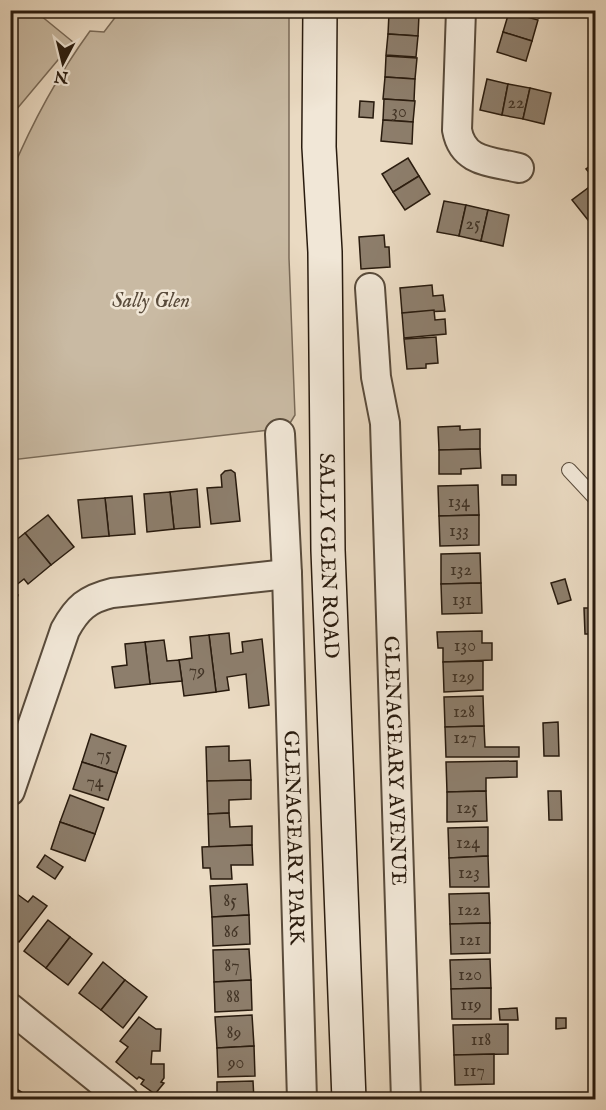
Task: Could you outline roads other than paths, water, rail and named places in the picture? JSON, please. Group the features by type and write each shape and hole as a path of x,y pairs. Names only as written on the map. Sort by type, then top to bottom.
{"main road":[{"name":"SALLY GLEN ROAD","path":"320,10 318,147 325,252 328,550 349,1100"}],"street":[{"path":"461,10 457,130 459,143 475,158 519,168"},
{"name":"GLENAGEARY AVENUE","path":"370,288 376,377 385,423 406,1100"},
{"name":"GLENAGEARY PARK","path":"280,435 302,1100"},
{"path":"10,792 65,630 73,616 84,604 95,597 112,593 286,574"},
{"path":"10,1008 124,1100"}],"lane":[{"path":"569,470 596,499"}],"park label":[{"name":"Sally Glen","path":"151,300"}]}
